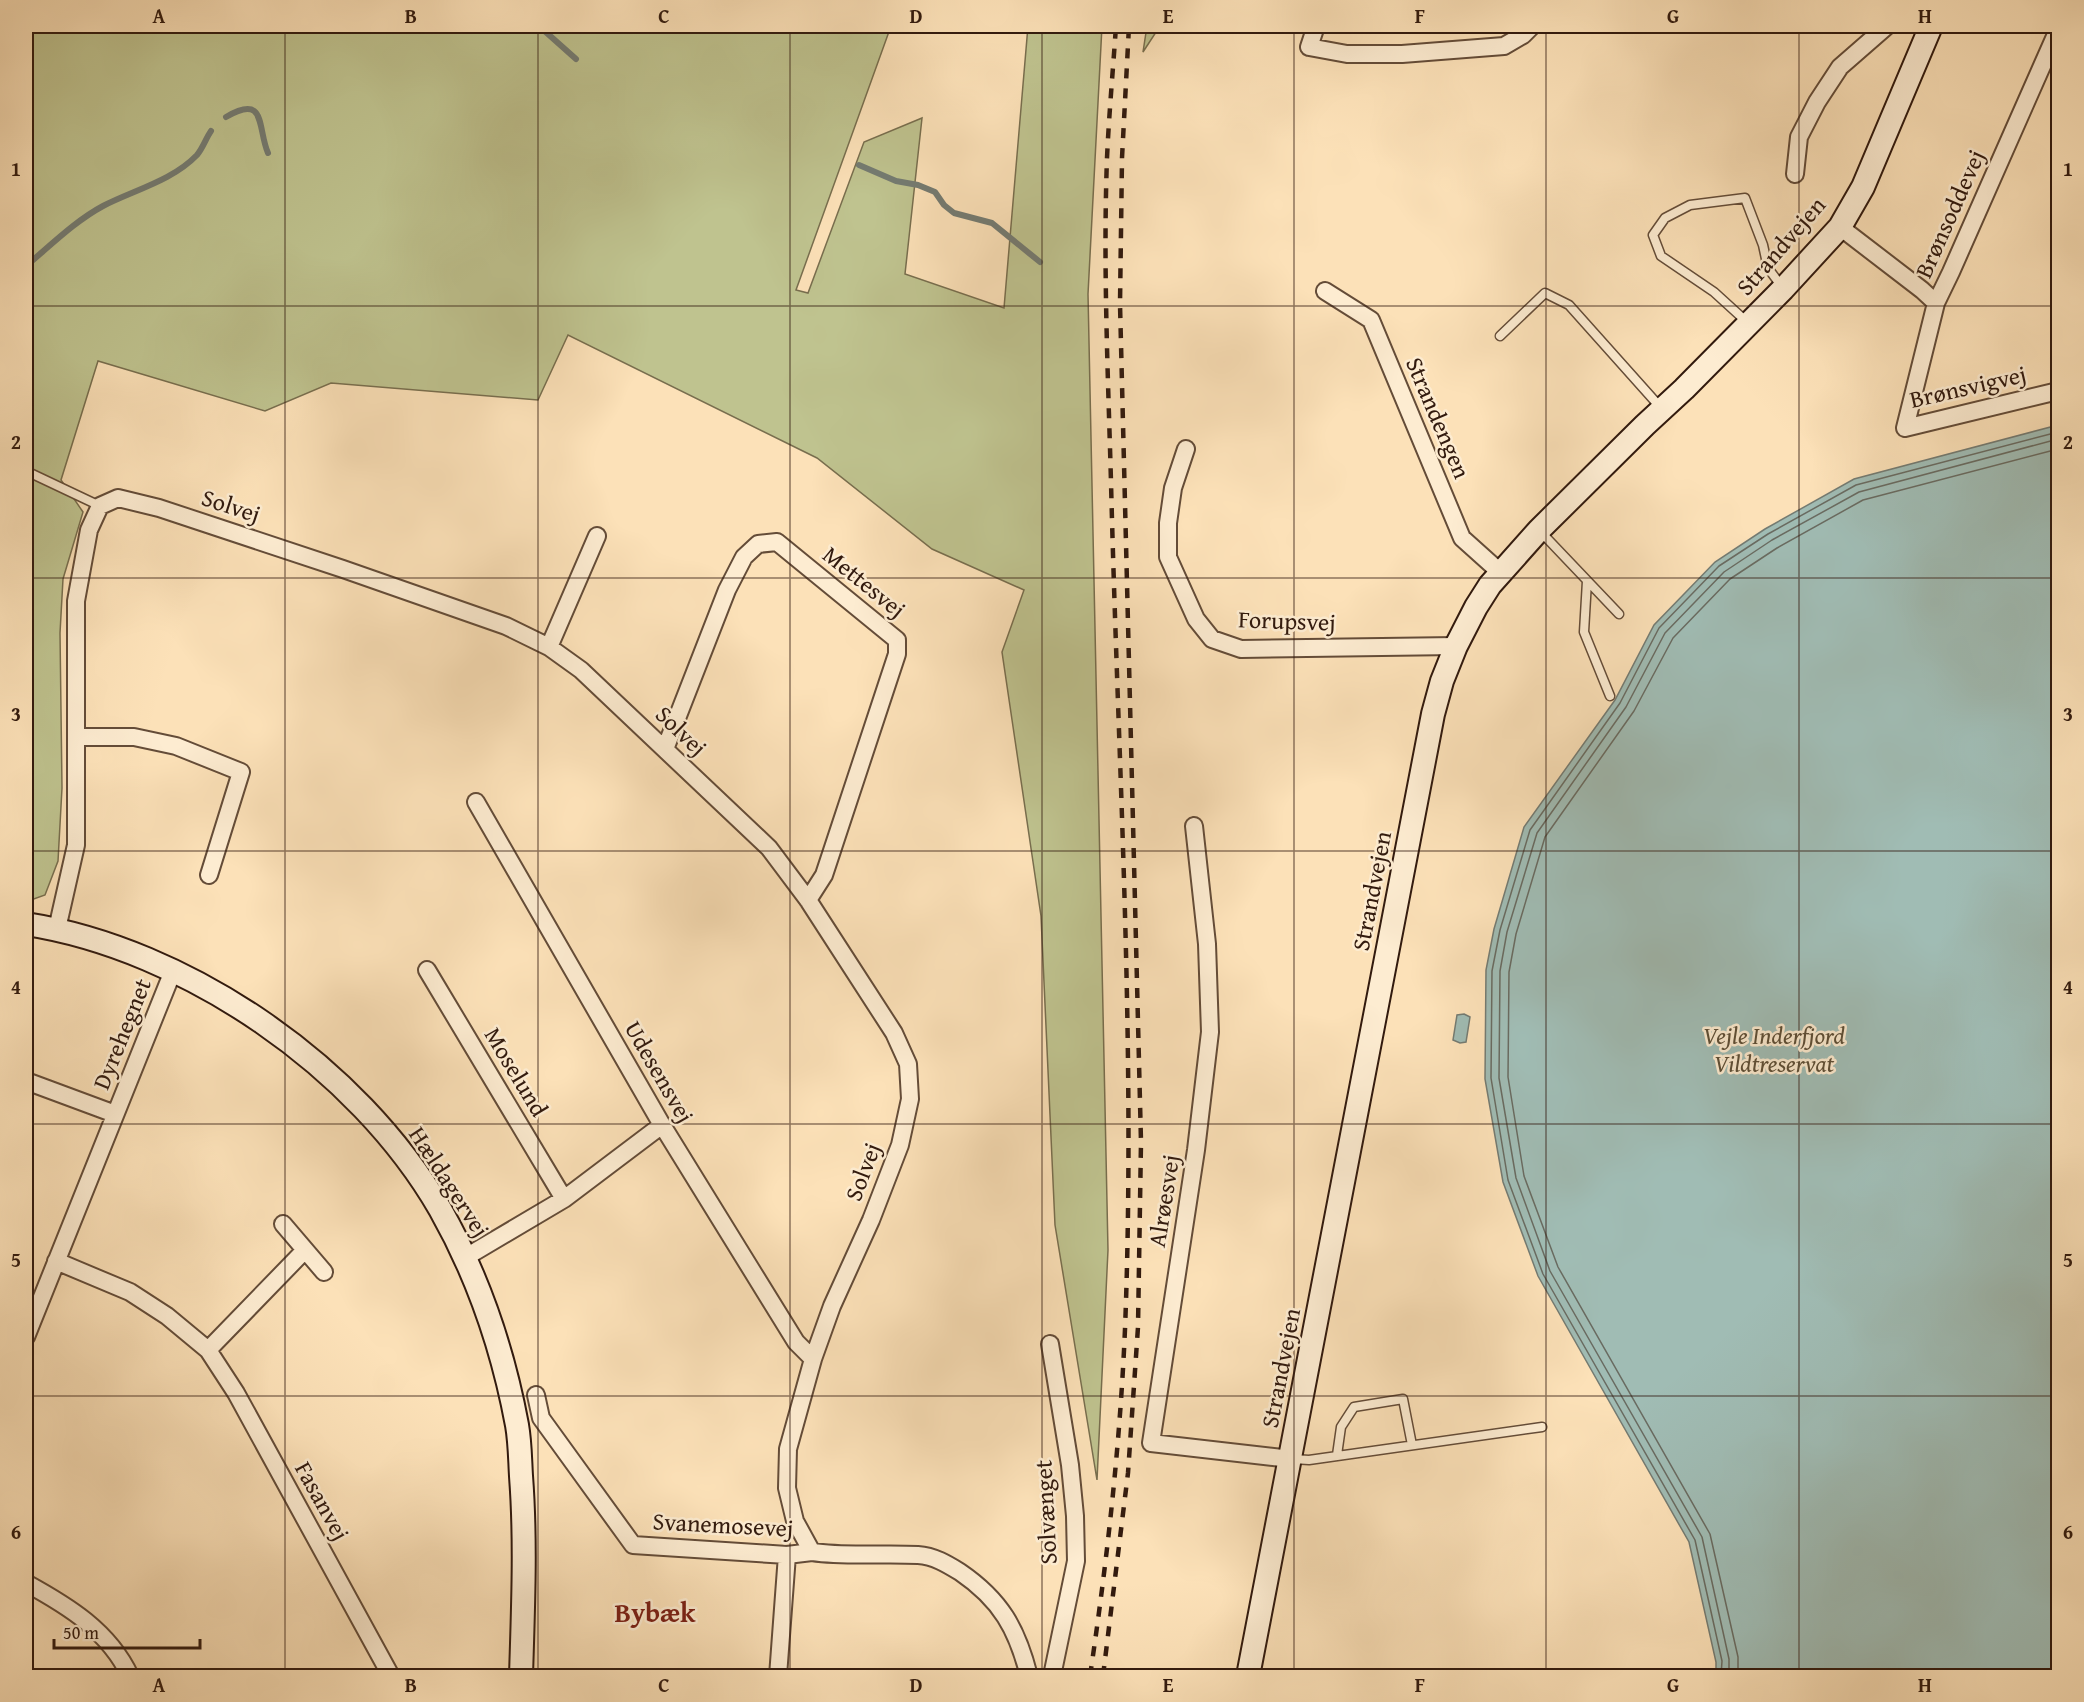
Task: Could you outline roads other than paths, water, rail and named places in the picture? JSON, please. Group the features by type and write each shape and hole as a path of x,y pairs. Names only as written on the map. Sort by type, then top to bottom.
{"street":[{"path":"1316,26 1309,47 1347,54 1402,54 1504,46 1523,35 1532,26"},
{"path":"1795,174 1798,137 1817,102 1840,67 1887,26"},
{"name":"Strandvejen","path":"1248,1677 1433,714 1442,681 1456,646 1476,607 1501,573 1539,530 1663,410 1783,289 1840,227 1863,187 1931,26"},
{"name":"Brønsoddevej","path":"1840,227 1936,303 2052,30"},
{"name":"Strandengen","path":"1325,291 1371,320 1462,538 1501,573"},
{"name":"Brønsvigvej","path":"1936,303 1905,428 2058,391"},
{"name":"Forupsvej","path":"1186,449 1173,488 1168,523 1168,557 1196,619 1212,639 1241,649 1456,646"},
{"name":"Solvej","path":"100,506 118,498 159,507 506,626 549,647 582,669 769,848 808,900 894,1033 908,1064 910,1099 900,1145 871,1220 832,1306 813,1359 788,1449 786,1488 795,1521 812,1552"},
{"path":"57,929 76,845 76,601 88,530 100,506"},
{"path":"549,647 597,537"},
{"name":"Mettesvej","path":"664,749 727,590 744,557 758,544 777,542 897,640 897,654 824,875 808,900"},
{"path":"76,737 134,737 176,746 241,772 208,875"},
{"name":"Udesensvej","path":"476,802 662,1125 796,1342 813,1359"},
{"name":"Alrøesvej","path":"1194,826 1207,944 1210,1032 1194,1161 1151,1443 1291,1459"},
{"name":"Hældagervej","path":"26,924 57,929 114,946 173,971 230,1001 286,1040 332,1077 369,1113 404,1156 439,1207 466,1257 499,1345 517,1428 524,1520 521,1677"},
{"name":"Moselund","path":"427,969 564,1199"},
{"name":"Dyrehegnet","path":"26,1337 173,971"},
{"name":"Dyrehegnet","path":"26,1081 115,1114"},
{"path":"466,1257 564,1199 662,1125"},
{"path":"283,1224 324,1272"},
{"path":"208,1350 305,1250"},
{"name":"Fasanvej","path":"56,1261 130,1292 166,1316 208,1350 236,1393 391,1677"},
{"name":"Solvænget","path":"1050,1344 1070,1465 1075,1516 1076,1561 1052,1677"},
{"name":"Svanemosevej","path":"536,1395 541,1418 633,1545 787,1555 812,1552"},
{"path":"812,1552 838,1556 920,1555 944,1562 982,1587 1005,1614 1022,1649 1029,1677"},
{"path":"778,1677 787,1555"},
{"path":"26,1583 58,1601 89,1623 111,1644 130,1677"}],"lane":[{"path":"1748,323 1714,292 1661,256 1653,236 1665,218 1690,205 1745,198 1763,245 1768,268 1783,289"},
{"path":"1500,336 1545,293 1569,305 1663,410"},
{"path":"26,471 100,506"},
{"path":"1539,530 1619,614"},
{"path":"1587,580 1584,632 1610,696"},
{"path":"1337,1455 1341,1427 1354,1407 1403,1399 1412,1445"},
{"name":"Strandvejen","path":"1291,1459 1309,1460 1542,1427"}],"water":[{"name":"Vejle Inderfjord Vildtreservat","path":"2058,425 2058,1676 1716,1676 1716,1662 1689,1542 1538,1276 1503,1182 1485,1079 1486,970 1494,929 1524,827 1615,700 1654,625 1715,562 1765,529 1854,479"},
{"path":"1464,1014 1470,1017 1466,1042 1460,1043 1453,1040 1457,1015"}],"waterway":[{"path":"539,26 576,59"},
{"path":"226,117 248,109 254,111 261,124 268,153"},
{"path":"26,266 93,212 176,172 187,164 197,155 211,131"},
{"path":"859,165 896,181 918,185 935,192 944,205 954,213 992,223 1040,262"}],"railway":[{"path":"1090,1676 1116,1460 1123,1373 1128,1223 1125,906 1106,280 1107,158 1116,26"},
{"path":"1103,1676 1128,1473 1138,1327 1141,1142 1120,304 1122,158 1129,26"}],"district":[{"name":"Bybæk","path":"655,1613"}]}
